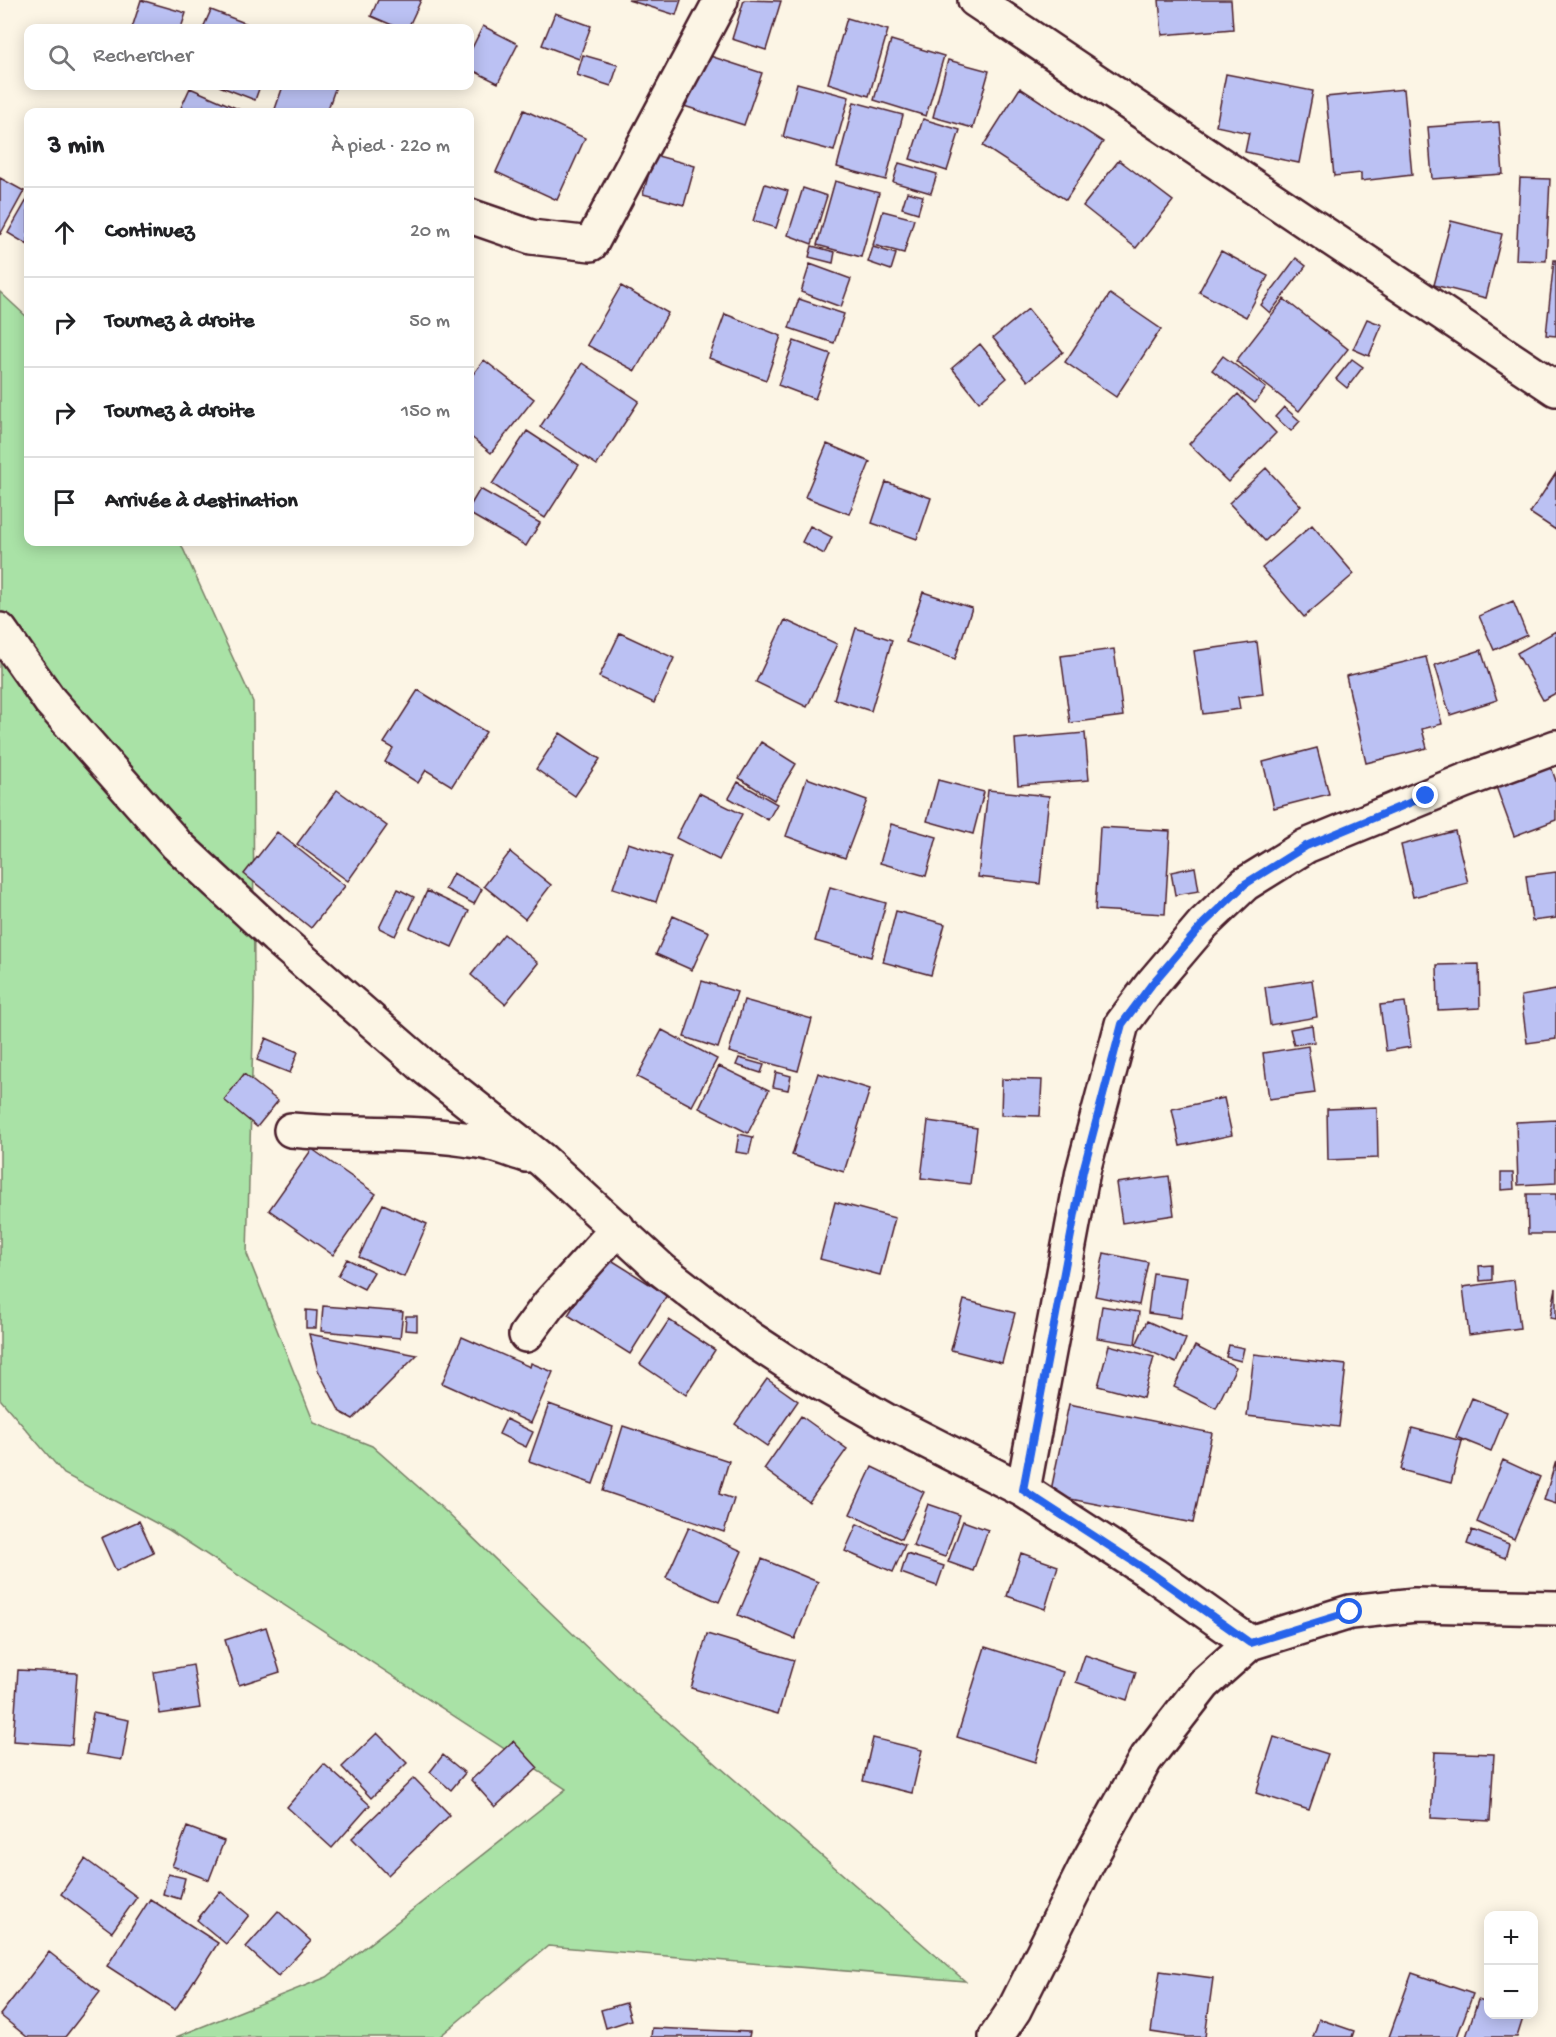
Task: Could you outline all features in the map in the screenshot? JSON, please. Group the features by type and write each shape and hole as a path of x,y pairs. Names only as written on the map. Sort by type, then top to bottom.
{"street":[{"path":"474,217 531,237 591,244 721,0"},
{"path":"975,0 1556,389"},
{"path":"0,630 50,701 177,845 276,937 427,1069 542,1160 662,1270 751,1340 806,1375 887,1421 1023,1490 1154,1575 1250,1643"},
{"path":"1023,1490 1083,1171 1122,1024 1152,984 1203,924 1245,884 1306,846 1464,781 1556,747"},
{"path":"291,1130 325,1134 421,1134 478,1141 542,1160"},
{"path":"526,1335 549,1304 618,1228"},
{"path":"996,2037 1014,2010 1087,1864 1145,1760 1204,1683 1250,1643 1350,1612 1415,1605 1556,1608"}],"green space":[{"path":"0,292 24,314 24,546 182,546 253,702 254,1000 247,1254 314,1423 372,1446 442,1508 626,1685 965,1981 548,1946 439,2037 176,2037 327,1977 566,1789 169,1530 64,1474 0,1399"}],"building":[{"path":"141,0 186,13 182,24 133,24"},
{"path":"378,0 421,0 410,24 390,24 371,16"},
{"path":"628,0 681,0 676,15"},
{"path":"744,0 781,1 766,50 732,39"},
{"path":"1159,0 1231,0 1233,29 1162,35"},
{"path":"211,10 248,24 205,24"},
{"path":"555,13 591,26 579,59 542,45"},
{"path":"847,18 888,30 869,96 828,83"},
{"path":"483,26 518,44 498,83 474,71 474,44"},
{"path":"891,40 944,56 926,116 874,100"},
{"path":"701,53 762,73 744,125 684,106"},
{"path":"583,55 618,65 611,86 577,75"},
{"path":"948,60 989,71 973,128 933,117"},
{"path":"1226,74 1313,91 1299,163 1245,152 1249,133 1216,126"},
{"path":"797,83 849,97 834,151 783,137"},
{"path":"1020,88 1103,142 1066,200 983,146"},
{"path":"1404,89 1412,175 1361,181 1361,173 1334,176 1326,97"},
{"path":"189,90 195,90 236,108 181,108"},
{"path":"229,90 259,90 255,100"},
{"path":"282,90 335,90 328,108 275,108"},
{"path":"854,102 903,115 886,180 837,167"},
{"path":"524,110 585,138 557,200 496,172"},
{"path":"923,119 960,130 947,171 910,159"},
{"path":"1499,122 1503,174 1432,179 1428,127"},
{"path":"654,155 695,166 684,205 643,194"},
{"path":"1119,160 1173,201 1136,248 1083,206"},
{"path":"899,163 937,174 931,193 893,182"},
{"path":"0,178 24,191 0,235"},
{"path":"1520,178 1550,179 1546,261 1516,260"},
{"path":"835,181 879,193 861,257 817,245"},
{"path":"765,184 788,191 776,228 753,221"},
{"path":"803,188 827,196 812,244 788,235"},
{"path":"907,192 923,196 918,213 902,208"},
{"path":"24,205 24,243 8,233"},
{"path":"883,211 914,219 904,253 873,245"},
{"path":"1451,221 1502,234 1486,298 1434,285"},
{"path":"812,246 835,252 833,263 809,257"},
{"path":"873,247 896,254 891,270 868,262"},
{"path":"1221,251 1268,276 1246,317 1199,292"},
{"path":"1296,258 1306,266 1270,313 1261,305"},
{"path":"1554,260 1556,260 1556,336 1546,335"},
{"path":"810,264 851,279 841,307 801,292"},
{"path":"621,286 668,313 635,371 587,345"},
{"path":"1110,294 1161,329 1116,397 1065,362"},
{"path":"799,299 844,314 834,343 789,328"},
{"path":"1284,299 1348,349 1299,411 1236,361"},
{"path":"1028,309 1063,352 1028,381 993,338"},
{"path":"725,314 781,336 766,380 709,358"},
{"path":"1367,319 1382,325 1369,356 1353,349"},
{"path":"794,341 831,354 815,399 778,385"},
{"path":"980,344 1007,378 979,402 952,368"},
{"path":"1223,356 1266,388 1255,403 1212,370"},
{"path":"1352,359 1363,367 1347,388 1336,379"},
{"path":"484,360 534,399 491,453 474,439 474,373"},
{"path":"582,363 639,401 597,465 540,427"},
{"path":"1238,394 1276,433 1228,482 1189,444"},
{"path":"1284,407 1300,421 1291,431 1275,417"},
{"path":"527,431 579,465 545,518 492,484"},
{"path":"827,444 870,462 849,514 805,497"},
{"path":"1266,468 1301,506 1265,541 1229,503"},
{"path":"1556,473 1556,530 1530,513"},
{"path":"886,482 931,498 917,539 872,523"},
{"path":"480,489 540,523 526,546 474,516 474,499"},
{"path":"1312,525 1354,574 1304,617 1262,568"},
{"path":"810,526 832,537 824,554 802,542"},
{"path":"923,592 972,608 955,659 906,642"},
{"path":"1513,601 1527,635 1494,650 1479,616"},
{"path":"785,620 837,644 807,707 756,682"},
{"path":"856,628 892,640 871,711 834,699"},
{"path":"1556,631 1556,693 1543,700 1517,653"},
{"path":"620,633 674,658 654,703 599,677"},
{"path":"1257,642 1263,694 1238,697 1240,709 1203,714 1194,651"},
{"path":"1114,649 1123,716 1070,723 1061,656"},
{"path":"1481,650 1497,700 1450,715 1435,665"},
{"path":"1426,657 1442,724 1422,729 1427,748 1366,763 1346,676"},
{"path":"418,690 486,732 452,786 426,770 418,783 385,762 393,748 384,743"},
{"path":"560,733 600,759 575,796 536,769"},
{"path":"1085,733 1089,780 1018,785 1015,739"},
{"path":"761,742 796,764 774,800 739,778"},
{"path":"1317,748 1329,794 1274,808 1263,762"},
{"path":"1550,764 1556,781 1556,820 1514,836 1495,784"},
{"path":"807,778 867,800 845,858 786,836"},
{"path":"938,780 984,792 973,834 927,821"},
{"path":"738,782 777,804 768,820 729,798"},
{"path":"337,790 387,826 348,881 297,844"},
{"path":"988,790 1049,796 1040,884 978,877"},
{"path":"699,793 742,814 719,860 676,838"},
{"path":"891,824 937,837 926,876 880,863"},
{"path":"1100,827 1170,831 1165,914 1095,910"},
{"path":"1455,831 1468,883 1413,897 1401,845"},
{"path":"277,832 345,886 311,928 244,874"},
{"path":"628,843 671,857 656,902 613,888"},
{"path":"510,852 551,885 525,919 484,886"},
{"path":"1195,867 1199,891 1175,895 1171,872"},
{"path":"1556,872 1556,918 1532,921 1526,876"},
{"path":"453,873 482,889 474,904 445,889"},
{"path":"830,887 886,903 871,957 815,941"},
{"path":"398,889 414,897 395,936 379,928"},
{"path":"427,891 469,911 452,947 410,928"},
{"path":"896,911 945,924 931,975 883,962"},
{"path":"673,916 709,932 692,970 656,954"},
{"path":"504,934 538,963 505,1004 471,975"},
{"path":"1479,964 1480,1008 1438,1010 1437,965"},
{"path":"1312,980 1317,1017 1270,1025 1265,987"},
{"path":"702,981 737,992 718,1048 684,1037"},
{"path":"1556,990 1556,1039 1527,1043 1521,996"},
{"path":"744,1000 812,1019 798,1071 729,1052"},
{"path":"1405,1002 1411,1047 1386,1051 1380,1005"},
{"path":"1312,1025 1314,1042 1294,1045 1290,1029"},
{"path":"662,1030 717,1059 692,1106 637,1077"},
{"path":"266,1038 298,1052 290,1073 257,1060"},
{"path":"1308,1046 1315,1093 1269,1099 1263,1053"},
{"path":"739,1058 764,1065 761,1073 736,1065"},
{"path":"719,1066 769,1090 748,1133 699,1108"},
{"path":"776,1072 791,1076 788,1090 773,1087"},
{"path":"818,1073 870,1089 844,1172 792,1155"},
{"path":"244,1074 278,1101 257,1127 224,1100"},
{"path":"1002,1079 1042,1080 1040,1116 1001,1115"},
{"path":"1224,1098 1232,1135 1180,1146 1172,1109"},
{"path":"1377,1107 1378,1158 1328,1160 1327,1109"},
{"path":"1556,1120 1556,1183 1518,1185 1516,1122"},
{"path":"928,1121 977,1128 970,1184 921,1178"},
{"path":"739,1134 753,1137 749,1154 736,1152"},
{"path":"312,1149 376,1194 333,1255 269,1210"},
{"path":"1501,1173 1513,1173 1514,1189 1501,1190"},
{"path":"1169,1176 1174,1215 1122,1223 1116,1183"},
{"path":"1527,1194 1556,1194 1556,1234 1528,1234"},
{"path":"835,1202 895,1218 880,1275 820,1259"},
{"path":"383,1204 427,1224 404,1277 359,1257"},
{"path":"1104,1253 1148,1262 1139,1305 1095,1296"},
{"path":"605,1256 667,1295 630,1354 568,1315"},
{"path":"347,1259 374,1272 364,1289 338,1276"},
{"path":"1492,1265 1492,1280 1480,1281 1479,1266"},
{"path":"1153,1273 1187,1278 1181,1318 1148,1313"},
{"path":"1514,1280 1520,1328 1469,1335 1463,1287"},
{"path":"1556,1288 1556,1319 1550,1318"},
{"path":"964,1300 1015,1313 1002,1363 951,1350"},
{"path":"323,1306 403,1312 400,1338 321,1331"},
{"path":"1102,1306 1139,1312 1135,1344 1097,1338"},
{"path":"306,1310 317,1311 316,1328 306,1328"},
{"path":"406,1316 417,1316 417,1331 405,1330"},
{"path":"669,1320 715,1350 686,1395 640,1364"},
{"path":"1147,1321 1186,1339 1176,1363 1136,1345"},
{"path":"309,1334 417,1355 353,1419 340,1412 318,1370"},
{"path":"462,1337 530,1367 531,1363 553,1372 531,1423 442,1383"},
{"path":"1109,1345 1154,1357 1143,1398 1098,1386"},
{"path":"1229,1345 1244,1348 1241,1361 1226,1357"},
{"path":"1195,1346 1236,1367 1216,1408 1174,1387"},
{"path":"1254,1354 1346,1365 1339,1427 1247,1416"},
{"path":"767,1379 798,1401 767,1446 735,1424"},
{"path":"1472,1398 1507,1412 1491,1451 1456,1437"},
{"path":"549,1404 613,1427 593,1484 529,1461"},
{"path":"1069,1404 1212,1433 1193,1523 1050,1495"},
{"path":"801,1416 847,1449 809,1502 764,1469"},
{"path":"506,1419 533,1432 526,1447 499,1434"},
{"path":"623,1426 729,1461 719,1494 734,1499 724,1532 603,1491"},
{"path":"1412,1428 1462,1441 1451,1483 1401,1470"},
{"path":"1503,1460 1540,1477 1514,1539 1477,1522"},
{"path":"1556,1461 1556,1504 1544,1500"},
{"path":"872,1467 924,1492 901,1539 850,1514"},
{"path":"928,1504 960,1515 945,1557 913,1546"},
{"path":"139,1521 154,1553 116,1571 101,1538"},
{"path":"963,1521 988,1530 973,1571 948,1562"},
{"path":"857,1524 905,1545 893,1572 845,1551"},
{"path":"689,1527 742,1551 719,1602 666,1578"},
{"path":"1472,1530 1509,1544 1505,1558 1467,1544"},
{"path":"1021,1553 1058,1566 1045,1609 1007,1596"},
{"path":"907,1554 944,1566 937,1586 901,1573"},
{"path":"762,1559 818,1582 795,1639 738,1615"},
{"path":"266,1627 280,1672 239,1685 225,1640"},
{"path":"707,1634 794,1660 778,1714 691,1688"},
{"path":"985,1647 1063,1672 1035,1762 957,1737"},
{"path":"1085,1655 1136,1672 1127,1700 1076,1682"},
{"path":"193,1665 200,1708 160,1714 154,1672"},
{"path":"18,1670 77,1673 72,1745 13,1741"},
{"path":"93,1713 129,1720 122,1760 86,1754"},
{"path":"377,1733 407,1763 371,1798 342,1767"},
{"path":"1274,1737 1328,1754 1309,1810 1256,1793"},
{"path":"873,1738 922,1750 912,1793 863,1781"},
{"path":"513,1741 538,1768 495,1807 471,1780"},
{"path":"1435,1752 1494,1754 1490,1821 1431,1818"},
{"path":"443,1755 465,1773 451,1790 430,1772"},
{"path":"324,1764 370,1805 332,1848 287,1807"},
{"path":"414,1778 450,1815 388,1875 352,1838"},
{"path":"187,1827 224,1841 209,1880 172,1866"},
{"path":"85,1859 137,1897 112,1932 61,1894"},
{"path":"168,1874 185,1878 180,1899 163,1894"},
{"path":"220,1891 249,1915 226,1944 197,1920"},
{"path":"150,1899 218,1943 175,2010 107,1966"},
{"path":"278,1911 311,1941 278,1976 246,1947"},
{"path":"49,1952 100,1992 65,2037 27,2037 0,2015"},
{"path":"1160,1971 1213,1978 1205,2037 1184,2037 1151,2032"},
{"path":"1412,1973 1473,1994 1457,2037 1389,2037"},
{"path":"1478,2000 1484,2002 1484,2019 1523,2019 1517,2037 1466,2037"},
{"path":"626,2003 631,2020 606,2028 601,2010"},
{"path":"1319,2019 1354,2031 1352,2037 1313,2037"},
{"path":"652,2028 750,2032 749,2037 651,2037"}],"route":[{"path":"1350,1612 1250,1643 1154,1575 1023,1490 1083,1171 1122,1024 1152,984 1203,924 1245,884 1306,846 1426,796"}]}
